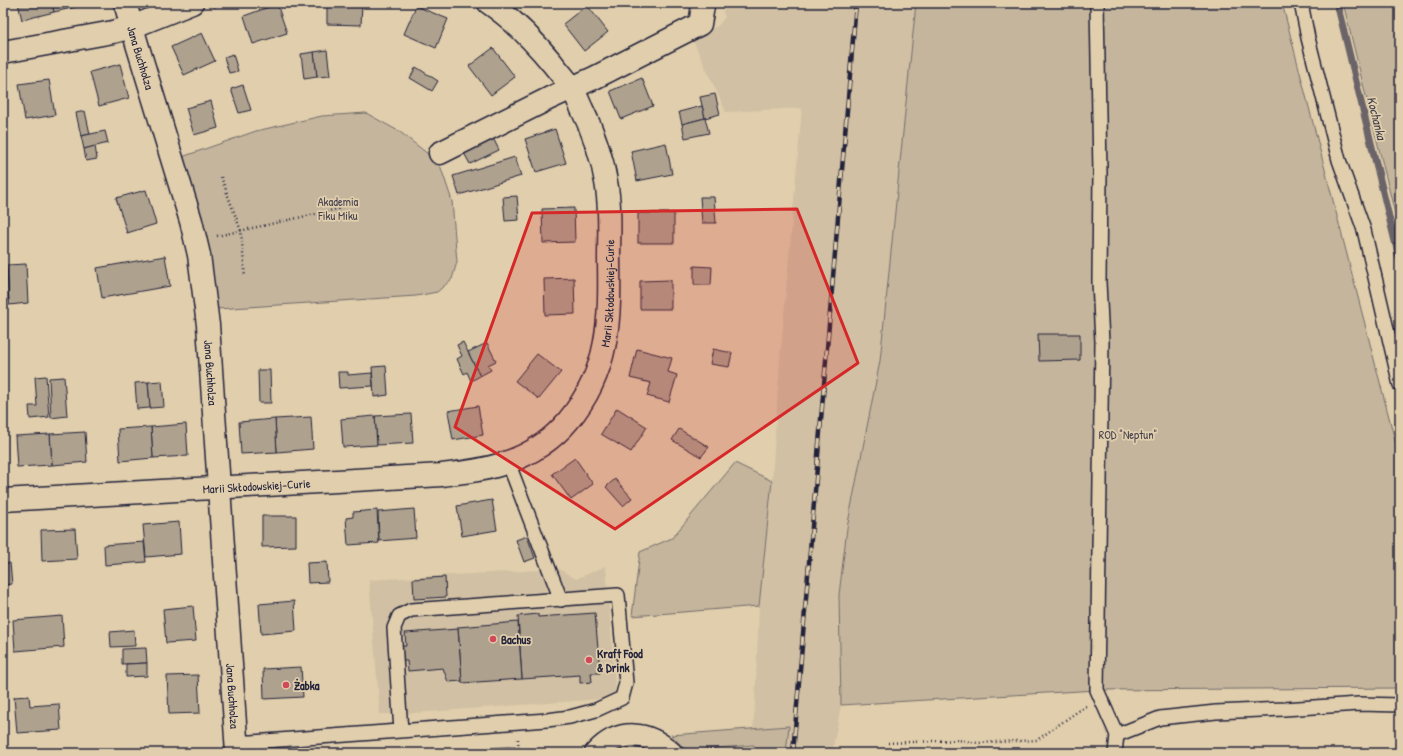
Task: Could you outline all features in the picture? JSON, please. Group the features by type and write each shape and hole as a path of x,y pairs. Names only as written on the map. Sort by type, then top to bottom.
{"street":[{"name":"Jana Buchholza","path":"126,3 191,221 204,290 208,325 237,747"},
{"path":"3,52 113,32 132,27 192,3"},
{"name":"Marii Skłodowskiej-Curie","path":"3,500 442,475 482,469 508,462 541,445 564,426 576,411 594,381 605,346 610,302 609,203 607,184 603,164 595,139 572,88 536,44 516,24 489,3"},
{"path":"440,153 572,88 701,13"},
{"path":"596,753 603,746 616,739 631,735 646,737 660,743 671,753"}],"lane":[{"path":"1097,3 1100,173 1099,282 1102,342 1097,690 1117,735 1115,753"},
{"path":"1301,3 1308,38 1339,160 1364,230 1400,385"},
{"path":"508,462 561,600"},
{"path":"237,747 252,742 401,731 547,720 596,710 622,698 626,683 618,595 411,610 399,616 394,628 401,731"},
{"path":"1117,735 1160,718 1216,712 1359,704 1400,705"}],"path":[{"path":"221,177 241,231 245,276"},
{"path":"195,240 342,208"},
{"path":"888,743 958,740 978,743 1037,740 1084,707 1103,705"}],"highlighted area":[{"path":"797,209 858,363 615,529 455,427 532,213"}],"shaded area":[{"path":"724,3 916,3 880,361 847,528 839,595 841,705 832,753 751,753 755,706 759,606 772,481 780,359 802,108 726,112 691,36 718,26 725,17 723,12 725,6"},
{"name":"Bachus","path":"606,566 616,698 400,714 380,714 369,580 559,569 576,579"}],"green space":[{"name":"ROD \"Neptun\"","path":"916,3 1282,3 1400,460 1400,688 1097,690 841,705 839,595 847,528 880,361"},
{"path":"1343,3 1400,3 1400,234"},
{"name":"Akademia Fiku Miku","path":"366,113 400,132 440,165 452,201 457,262 452,279 437,292 416,296 217,309 207,238 182,157 256,131 322,116"},
{"path":"735,463 772,481 759,606 632,616 640,552 672,538"},
{"path":"789,726 786,753 755,753 754,745 705,749 704,753 689,753 671,735"},
{"path":"515,746 515,753 422,753"}],"building":[{"path":"18,3 52,3 54,12 22,20"},
{"path":"52,3 85,3 85,5 54,12"},
{"path":"327,3 362,3 361,25 327,24"},
{"path":"277,4 287,33 253,44 244,16"},
{"path":"587,5 608,32 584,51 563,24"},
{"path":"416,6 448,19 436,48 404,34"},
{"path":"202,33 215,61 184,75 171,47"},
{"path":"493,48 515,77 491,95 469,66"},
{"path":"327,50 330,76 317,77 314,52"},
{"path":"314,52 317,77 304,79 301,54"},
{"path":"233,54 238,71 229,73 224,57"},
{"path":"120,64 129,98 99,106 90,72"},
{"path":"416,67 438,81 432,91 410,78"},
{"path":"642,78 653,106 621,119 610,91"},
{"path":"49,80 55,115 25,120 19,84"},
{"path":"243,85 251,110 239,113 231,89"},
{"path":"715,94 720,114 705,118 700,97"},
{"path":"211,101 218,128 194,135 186,108"},
{"path":"702,106 705,118 682,124 679,112"},
{"path":"85,111 90,134 81,136 76,113"},
{"path":"705,118 709,133 685,138 682,124"},
{"path":"555,129 566,163 536,172 525,139"},
{"path":"105,131 108,143 84,149 81,136"},
{"path":"493,138 499,150 470,164 464,153"},
{"path":"666,143 672,174 637,181 631,151"},
{"path":"95,146 97,159 86,161 84,149"},
{"path":"515,157 521,176 459,195 453,176"},
{"path":"146,190 156,224 127,233 116,198"},
{"path":"517,196 519,220 505,221 503,197"},
{"path":"700,197 714,197 716,223 702,223"},
{"path":"574,208 575,242 543,243 542,209"},
{"path":"638,213 674,213 674,243 638,243"},
{"path":"165,256 170,286 102,298 97,268"},
{"path":"26,264 28,303 9,305 7,265"},
{"path":"694,266 712,267 711,285 694,285"},
{"path":"3,270 7,270 9,303 3,303"},
{"path":"574,278 575,314 545,315 544,279"},
{"path":"671,280 671,309 640,309 640,281"},
{"path":"1038,334 1080,334 1080,360 1039,361"},
{"path":"463,342 480,376 471,381 467,372 464,374 457,359 462,356 457,345"},
{"path":"487,343 496,361 488,365 491,370 480,376 468,352"},
{"path":"637,349 672,358 668,372 677,375 669,402 647,396 651,383 630,378"},
{"path":"713,349 732,353 729,367 710,364"},
{"path":"537,354 561,372 539,399 515,381"},
{"path":"386,366 388,395 374,397 372,367"},
{"path":"258,370 270,370 271,403 259,403"},
{"path":"338,372 348,372 348,375 372,373 373,386 339,388"},
{"path":"46,376 49,417 30,419 29,406 37,406 35,377"},
{"path":"64,377 67,416 51,418 49,378"},
{"path":"162,381 164,407 150,408 148,382"},
{"path":"148,382 150,408 137,409 135,383"},
{"path":"478,406 483,435 453,440 448,411"},
{"path":"617,408 647,427 631,452 601,434"},
{"path":"411,414 413,443 377,445 375,416"},
{"path":"375,416 377,445 343,447 341,419"},
{"path":"311,417 313,449 277,452 275,419"},
{"path":"275,419 277,452 241,454 239,422"},
{"path":"186,424 188,456 153,458 151,427"},
{"path":"151,427 153,458 120,461 118,429"},
{"path":"679,429 709,447 701,457 672,440"},
{"path":"85,432 87,462 52,465 50,434"},
{"path":"50,434 52,465 17,467 15,436"},
{"path":"575,458 593,484 571,500 552,474"},
{"path":"615,479 632,498 623,506 606,487"},
{"path":"492,500 497,530 462,536 457,506"},
{"path":"414,509 416,538 379,541 378,512"},
{"path":"377,510 379,543 348,545 346,518 353,517 353,512"},
{"path":"262,516 296,516 296,546 262,547"},
{"path":"179,522 181,554 146,557 143,525"},
{"path":"75,529 77,559 42,561 41,530"},
{"path":"527,536 535,558 524,562 516,540"},
{"path":"144,542 146,562 105,565 104,545"},
{"path":"327,562 328,582 308,583 307,563"},
{"path":"10,563 12,584 3,585 3,564"},
{"path":"445,577 446,597 414,599 413,579"},
{"path":"294,601 296,631 261,634 259,604"},
{"path":"193,606 196,641 166,643 163,609"},
{"path":"595,613 600,673 591,673 592,682 580,683 580,675 522,679 518,616 538,614 538,617"},
{"path":"62,616 64,647 15,651 13,620"},
{"path":"518,622 522,679 462,683 458,627"},
{"path":"458,629 462,681 448,682 443,668 408,671 407,661 403,661 402,646 406,646 405,633"},
{"path":"134,630 135,646 111,647 110,632"},
{"path":"146,648 147,663 122,664 122,649"},
{"path":"147,663 147,676 126,677 126,664"},
{"path":"301,667 303,697 264,699 263,669"},
{"path":"198,675 200,713 169,714 167,676"},
{"path":"29,696 30,706 59,704 61,730 17,733 14,697"}],"waterway":[{"name":"Kochanka","path":"1337,3 1400,262"}],"railway":[{"path":"793,753 856,3"}],"place":[{"name":"Bachus","path":"493,639"},
{"name":"Kraft Food & Drink","path":"589,660"},
{"name":"Żabka","path":"286,685"}]}
